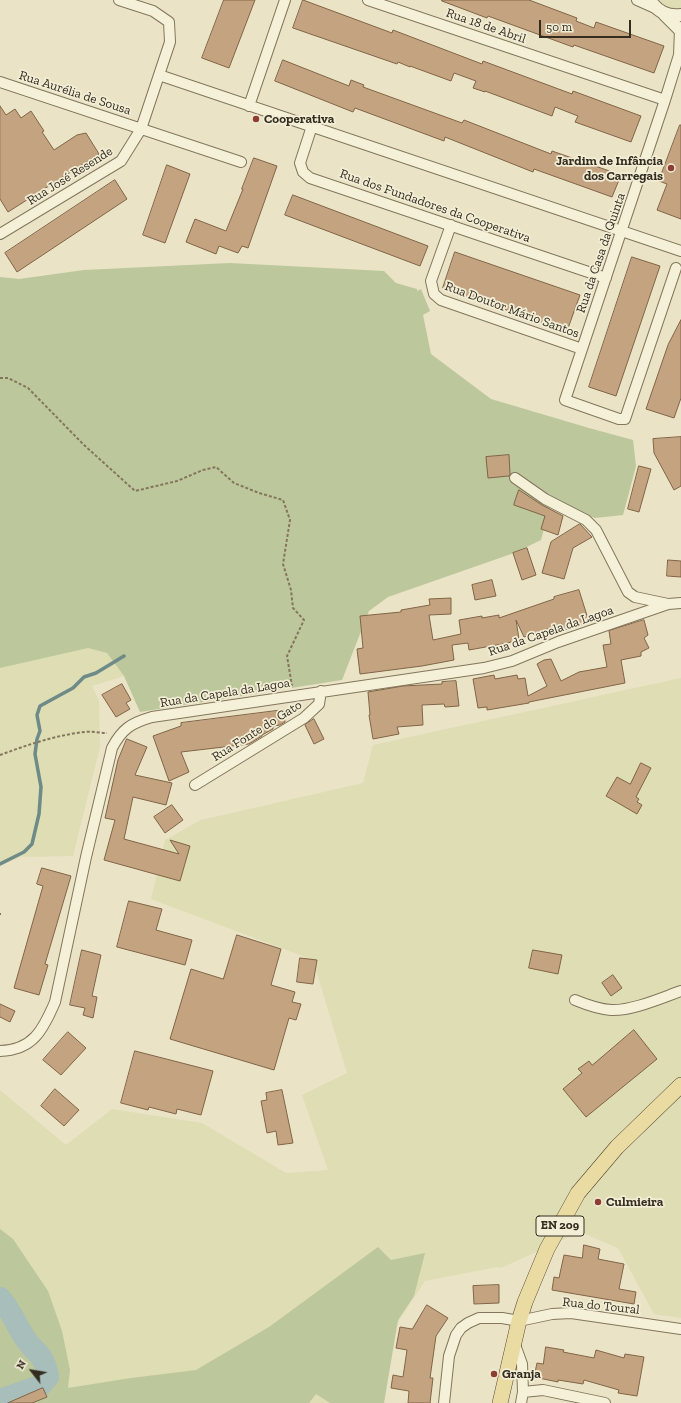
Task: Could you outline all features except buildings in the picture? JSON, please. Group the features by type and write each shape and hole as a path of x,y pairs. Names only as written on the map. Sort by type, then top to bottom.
{"main road":[{"name":"EN 209","path":"500,1403 519,1321 525,1302 547,1249 578,1193 617,1147 681,1085"}],"street":[{"name":"Rua José Resende","path":"0,234 121,161 141,128 170,42 169,22 153,11 119,0"},
{"path":"249,106 285,0"},
{"name":"Rua 18 de Abril","path":"368,0 665,100"},
{"path":"637,0 674,16 681,15"},
{"path":"656,7 681,30"},
{"name":"Rua da Casa da Quinta","path":"676,268 626,419 619,420 565,400 665,100 679,55 681,30"},
{"path":"159,75 681,250"},
{"name":"Rua Aurélia de Sousa","path":"0,82 241,162"},
{"name":"Rua dos Fundadores da Cooperativa","path":"312,126 300,162 303,172 310,178 606,278"},
{"name":"Rua Doutor Mário Santos","path":"450,225 431,281 434,294 441,300 582,349"},
{"path":"515,478 545,499 586,520 596,530 628,592 635,597 668,604"},
{"name":"Rua da Capela da Lagoa","path":"0,1050 22,1046 35,1037 46,1024 55,1002 112,748 126,728 152,716 484,668 505,662 668,604 681,603"},
{"name":"Rua Fonte do Gato","path":"195,785 304,718 319,704 321,691"},
{"path":"575,1000 591,1007 613,1010 638,1006 681,991"},
{"name":"Rua do Toural","path":"519,1321 552,1314 571,1313 681,1329"},
{"path":"444,1403 451,1350 456,1335 461,1328 479,1318 502,1318 519,1321"},
{"path":"514,1342 522,1364 523,1392 521,1403"},
{"path":"523,1392 543,1390 605,1403"}],"path":[{"path":"0,378 8,378 28,388 84,445 135,491 177,481 203,470 216,467 234,483 283,500 290,520 283,564 292,590 293,608 304,620 287,656 293,696"},
{"path":"0,755 32,744 87,732 110,733 119,736"}],"green space":[{"path":"647,0 681,0 681,30"},
{"path":"230,263 384,271 396,283 417,289 417,291 421,289 430,311 423,315 431,354 491,399 633,440 636,466 623,515 595,518 551,502 541,540 514,553 388,597 369,611 342,680 140,712 124,676 107,653 88,648 0,668 0,277 19,279 84,270"},
{"path":"85,647 107,653 124,676 92,686 99,701 100,747 73,856 20,857 0,866 0,668"},
{"path":"681,678 681,1318 654,1314 618,1248 580,1232 501,1268 497,1267 425,1281 388,1337 337,1403 52,1403 0,1307 0,1090 66,1145 112,1109 202,1123 286,1173 328,1170 302,1095 347,1073 313,960 151,899 165,840 201,820 363,783 373,745"},
{"path":"0,1229 13,1239 48,1291 62,1331 70,1370 68,1388 196,1370 269,1327 378,1247 391,1260 425,1253 414,1296 398,1320 384,1403 330,1403 316,1394 309,1403 0,1403"}],"waterway":[{"path":"0,864 24,852 32,844 39,814 41,787 35,754 37,739 40,731 37,715 40,706 73,688 84,677 96,673 124,656"},
{"path":"0,1298 10,1311 27,1341 41,1357 48,1377 40,1386 0,1400"}],"place":[{"name":"Cooperativa","path":"256,119"},
{"name":"Jardim de Infância dos Carregais","path":"671,168"},
{"name":"Culmieira","path":"598,1202"},
{"name":"Granja","path":"494,1374"}]}
